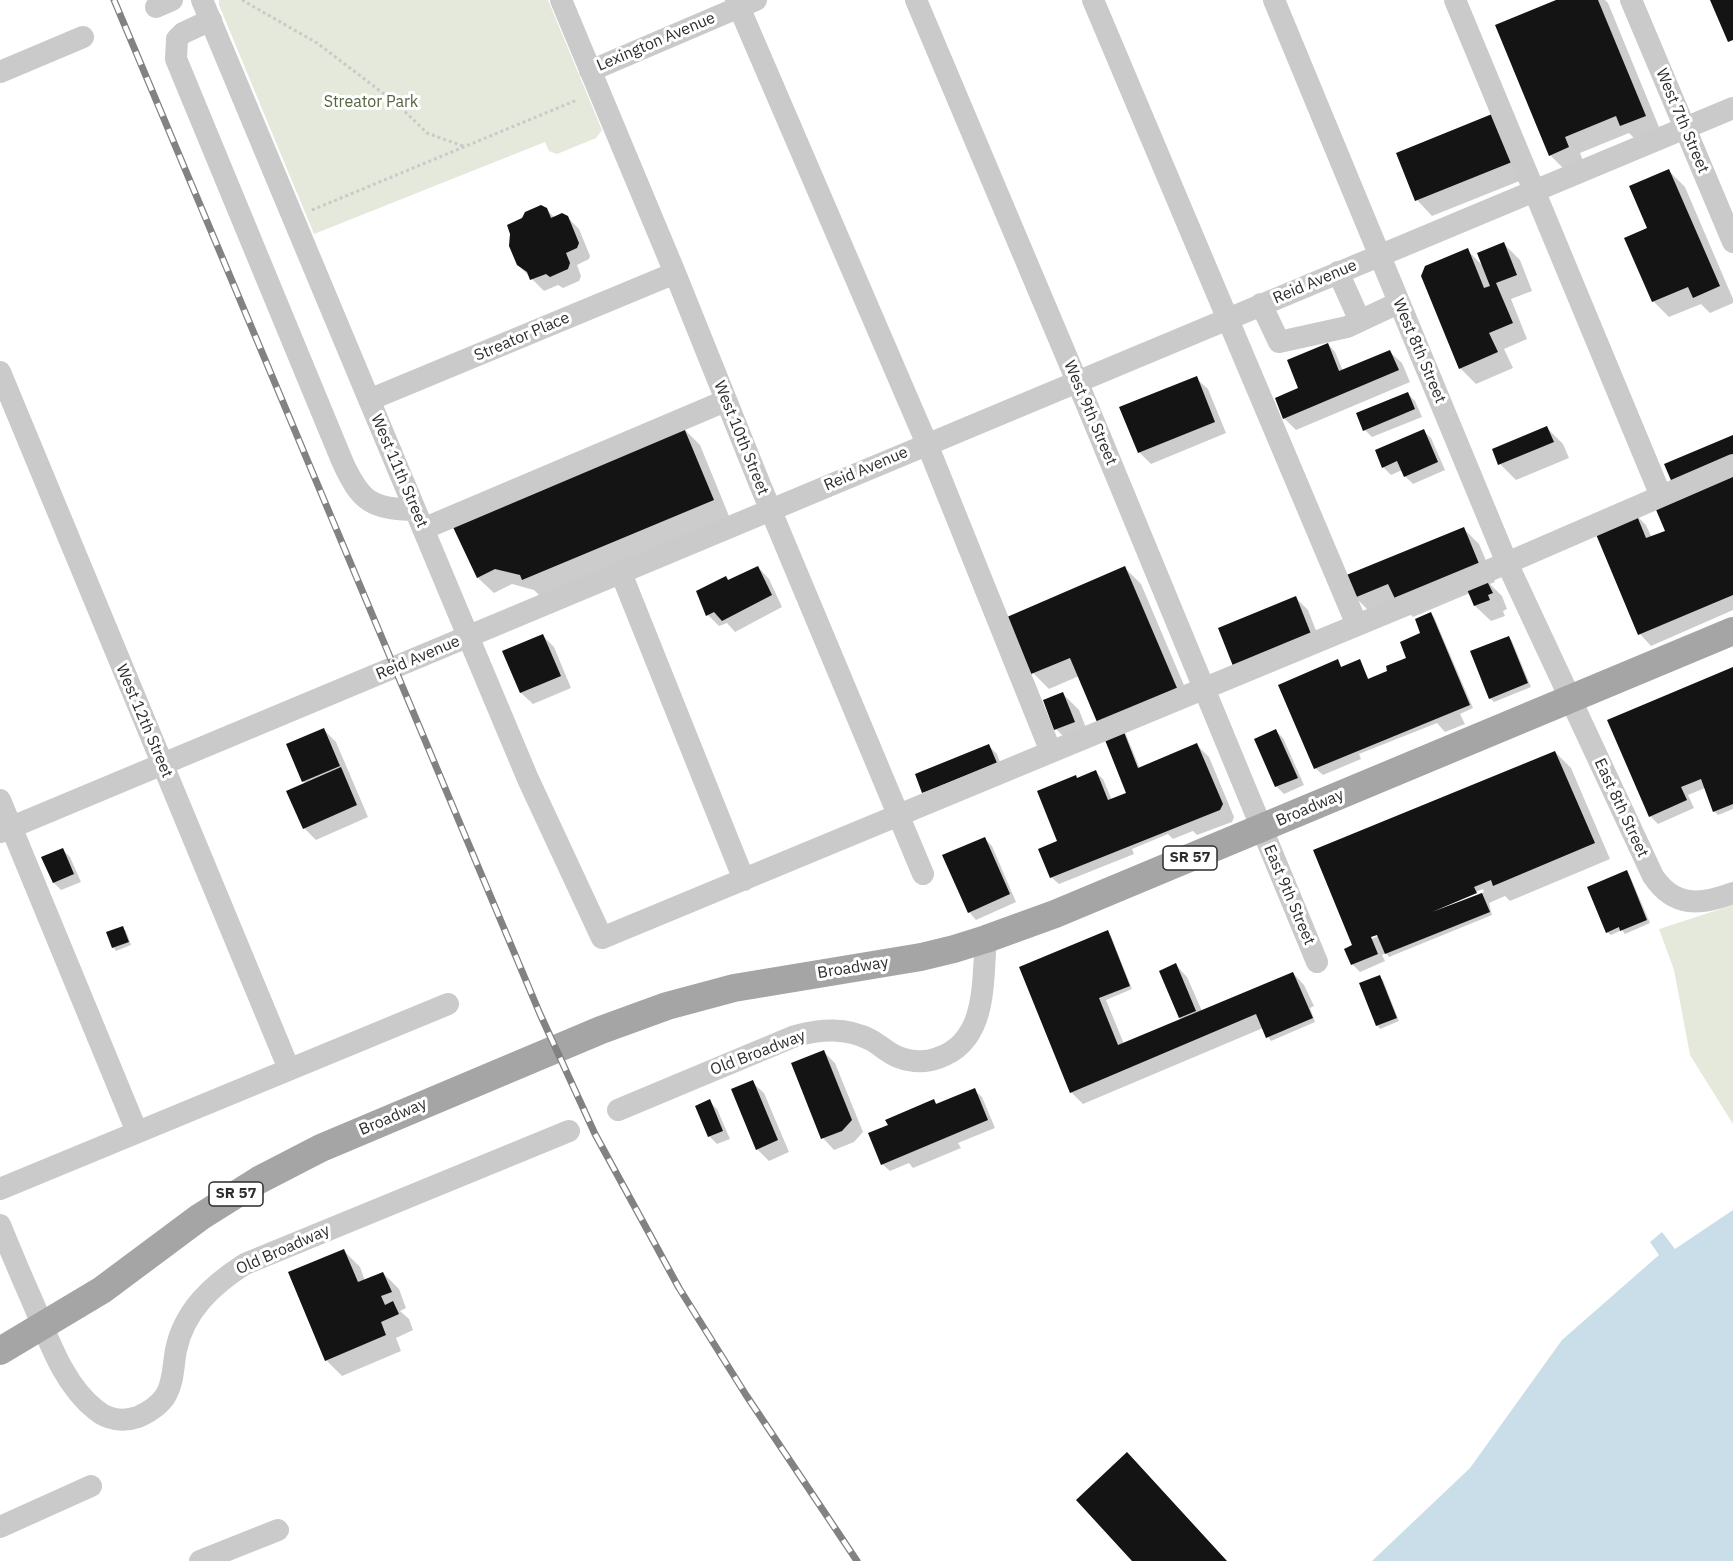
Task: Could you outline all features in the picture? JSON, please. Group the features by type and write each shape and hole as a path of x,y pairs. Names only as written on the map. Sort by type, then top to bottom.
{"main road":[{"name":"Broadway","path":"0,1351 102,1290 200,1217 259,1180 340,1140 601,1030 667,1006 734,988 921,957 986,939 1054,914 1733,631"}],"street":[{"name":"West 10th Street","path":"561,0 675,273 725,401 923,874"},
{"name":"West 9th Street","path":"916,0 1262,828"},
{"path":"1093,0 1357,625"},
{"name":"West 8th Street","path":"1274,0 1507,563 1570,699"},
{"path":"1455,0 1661,496"},
{"name":"West 7th Street","path":"1631,0 1733,242"},
{"name":"Lexington Avenue","path":"590,70 743,2"},
{"path":"743,2 927,444 1051,752"},
{"path":"207,10 177,39 176,59 343,463 358,491 376,505 419,520 725,401"},
{"name":"West 11th Street","path":"207,10 528,779 602,938 744,880"},
{"path":"0,72 83,37"},
{"name":"Reid Avenue","path":"6,830 1733,108"},
{"path":"1338,272 1360,321"},
{"name":"Streator Place","path":"369,400 675,273"},
{"path":"1261,304 1279,342 1347,327 1398,303"},
{"name":"West 12th Street","path":"0,372 289,1069"},
{"path":"621,573 744,880 1507,563 1733,465"},
{"name":"East 8th Street","path":"1570,699 1653,876 1668,894 1688,901 1704,902 1733,893"},
{"path":"0,800 6,830 138,1132"},
{"name":"East 9th Street","path":"1262,828 1317,962"},
{"name":"Old Broadway","path":"618,1110 795,1036 819,1030 842,1030 857,1034 897,1057 917,1062 947,1055 960,1047 977,1022 986,939"},
{"path":"0,1189 448,1005"},
{"name":"Old Broadway","path":"0,1225 57,1358 88,1403 97,1411 114,1419 128,1420 151,1410 162,1401 172,1383 176,1347 189,1317 206,1294 226,1276 245,1264 568,1131"},
{"path":"0,1527 92,1486"},
{"path":"200,1561 278,1530"}],"path":[{"path":"242,0 317,43 396,103 427,132 465,147"},
{"path":"293,217 577,100"}],"green space":[{"name":"Streator Park","path":"219,0 548,0 602,130 596,138 557,154 549,151 545,142 314,234 219,5"},
{"path":"1733,905 1733,1124 1690,1055 1674,970 1659,929"}],"water":[{"path":"1733,1210 1733,1561 1372,1561 1470,1468 1562,1340 1659,1255 1650,1242 1662,1232 1675,1249"}],"building":[{"path":"1556,0 1598,0 1646,116 1620,126 1616,116 1565,137 1569,147 1549,156 1495,25"},
{"path":"1710,0 1733,0 1733,40 1728,42"},
{"path":"1497,112 1517,160 1415,201 1396,153"},
{"path":"1669,169 1720,286 1693,298 1688,287 1652,302 1624,238 1647,228 1629,186"},
{"path":"541,205 547,208 551,218 562,213 568,216 579,243 577,248 566,253 570,263 568,269 550,277 546,274 530,280 527,272 517,265 509,246 510,234 507,225 522,218 525,212"},
{"path":"1504,242 1517,275 1496,283 1513,323 1489,333 1498,352 1459,369 1421,276 1425,266 1468,248 1484,288 1490,286 1477,253"},
{"path":"1328,343 1339,371 1390,350 1399,370 1283,419 1275,398 1298,388 1287,360"},
{"path":"1197,376 1215,422 1138,453 1119,407"},
{"path":"1408,392 1415,409 1363,431 1356,413"},
{"path":"1547,426 1554,442 1498,465 1492,449"},
{"path":"684,428 714,500 522,580 520,575 495,569 477,578 452,525"},
{"path":"1424,429 1438,462 1404,477 1397,461 1382,468 1375,450"},
{"path":"1733,435 1733,459 1673,485 1664,464"},
{"path":"1733,472 1733,595 1638,635 1595,532 1635,511 1646,538 1665,531 1654,505"},
{"path":"1464,527 1480,566 1396,601 1388,584 1354,598 1344,576"},
{"path":"758,566 772,595 722,621 714,612 706,616 696,591 726,576 728,580"},
{"path":"1125,566 1177,688 1097,722 1070,658 1031,674 1007,617"},
{"path":"1486,579 1493,593 1488,595 1490,600 1474,606 1466,587"},
{"path":"1296,596 1311,634 1233,666 1218,628"},
{"path":"1431,612 1470,705 1314,769 1278,685 1338,659 1341,667 1360,659 1368,679 1387,671 1386,666 1406,658 1400,642 1420,633 1415,619"},
{"path":"543,634 561,676 520,693 502,651"},
{"path":"1509,636 1528,683 1489,699 1470,651"},
{"path":"1733,667 1733,804 1713,812 1701,779 1681,787 1687,800 1649,817 1607,720"},
{"path":"1063,692 1075,722 1054,730 1043,700"},
{"path":"1122,727 1138,768 1197,743 1223,804 1220,810 1050,878 1038,849 1057,841 1037,791 1076,775 1077,778 1096,770 1108,800 1126,793 1103,735"},
{"path":"324,728 340,766 302,782 286,744"},
{"path":"1276,729 1298,778 1275,787 1254,739"},
{"path":"989,744 997,763 922,793 915,774"},
{"path":"1555,751 1595,843 1493,886 1491,880 1474,887 1477,893 1432,912 1482,893 1490,912 1385,954 1377,935 1371,937 1378,954 1351,965 1344,949 1352,945 1313,850"},
{"path":"341,767 357,805 303,829 286,791"},
{"path":"985,837 1010,894 968,913 942,855"},
{"path":"63,848 74,874 53,883 41,857"},
{"path":"1627,870 1647,920 1620,931 1619,927 1606,933 1587,887"},
{"path":"123,926 129,942 112,948 106,932"},
{"path":"1108,930 1130,986 1099,998 1118,1045 1293,972 1313,1018 1266,1038 1256,1014 1070,1093 1019,967"},
{"path":"1176,963 1196,1011 1179,1018 1159,971"},
{"path":"1380,975 1397,1018 1376,1026 1359,983"},
{"path":"824,1050 852,1120 842,1131 821,1139 791,1063"},
{"path":"753,1080 778,1140 756,1150 731,1089"},
{"path":"975,1088 988,1120 881,1165 868,1133 888,1125 885,1120 934,1099 936,1104"},
{"path":"710,1099 723,1131 708,1137 695,1106"},
{"path":"344,1249 358,1282 383,1272 392,1292 381,1296 385,1305 393,1301 399,1314 381,1322 386,1335 325,1361 288,1272"},
{"path":"1127,1452 1227,1561 1132,1561 1076,1500"}],"railway":[{"path":"114,0 540,1014 595,1134 679,1288 746,1395 857,1561"}]}
